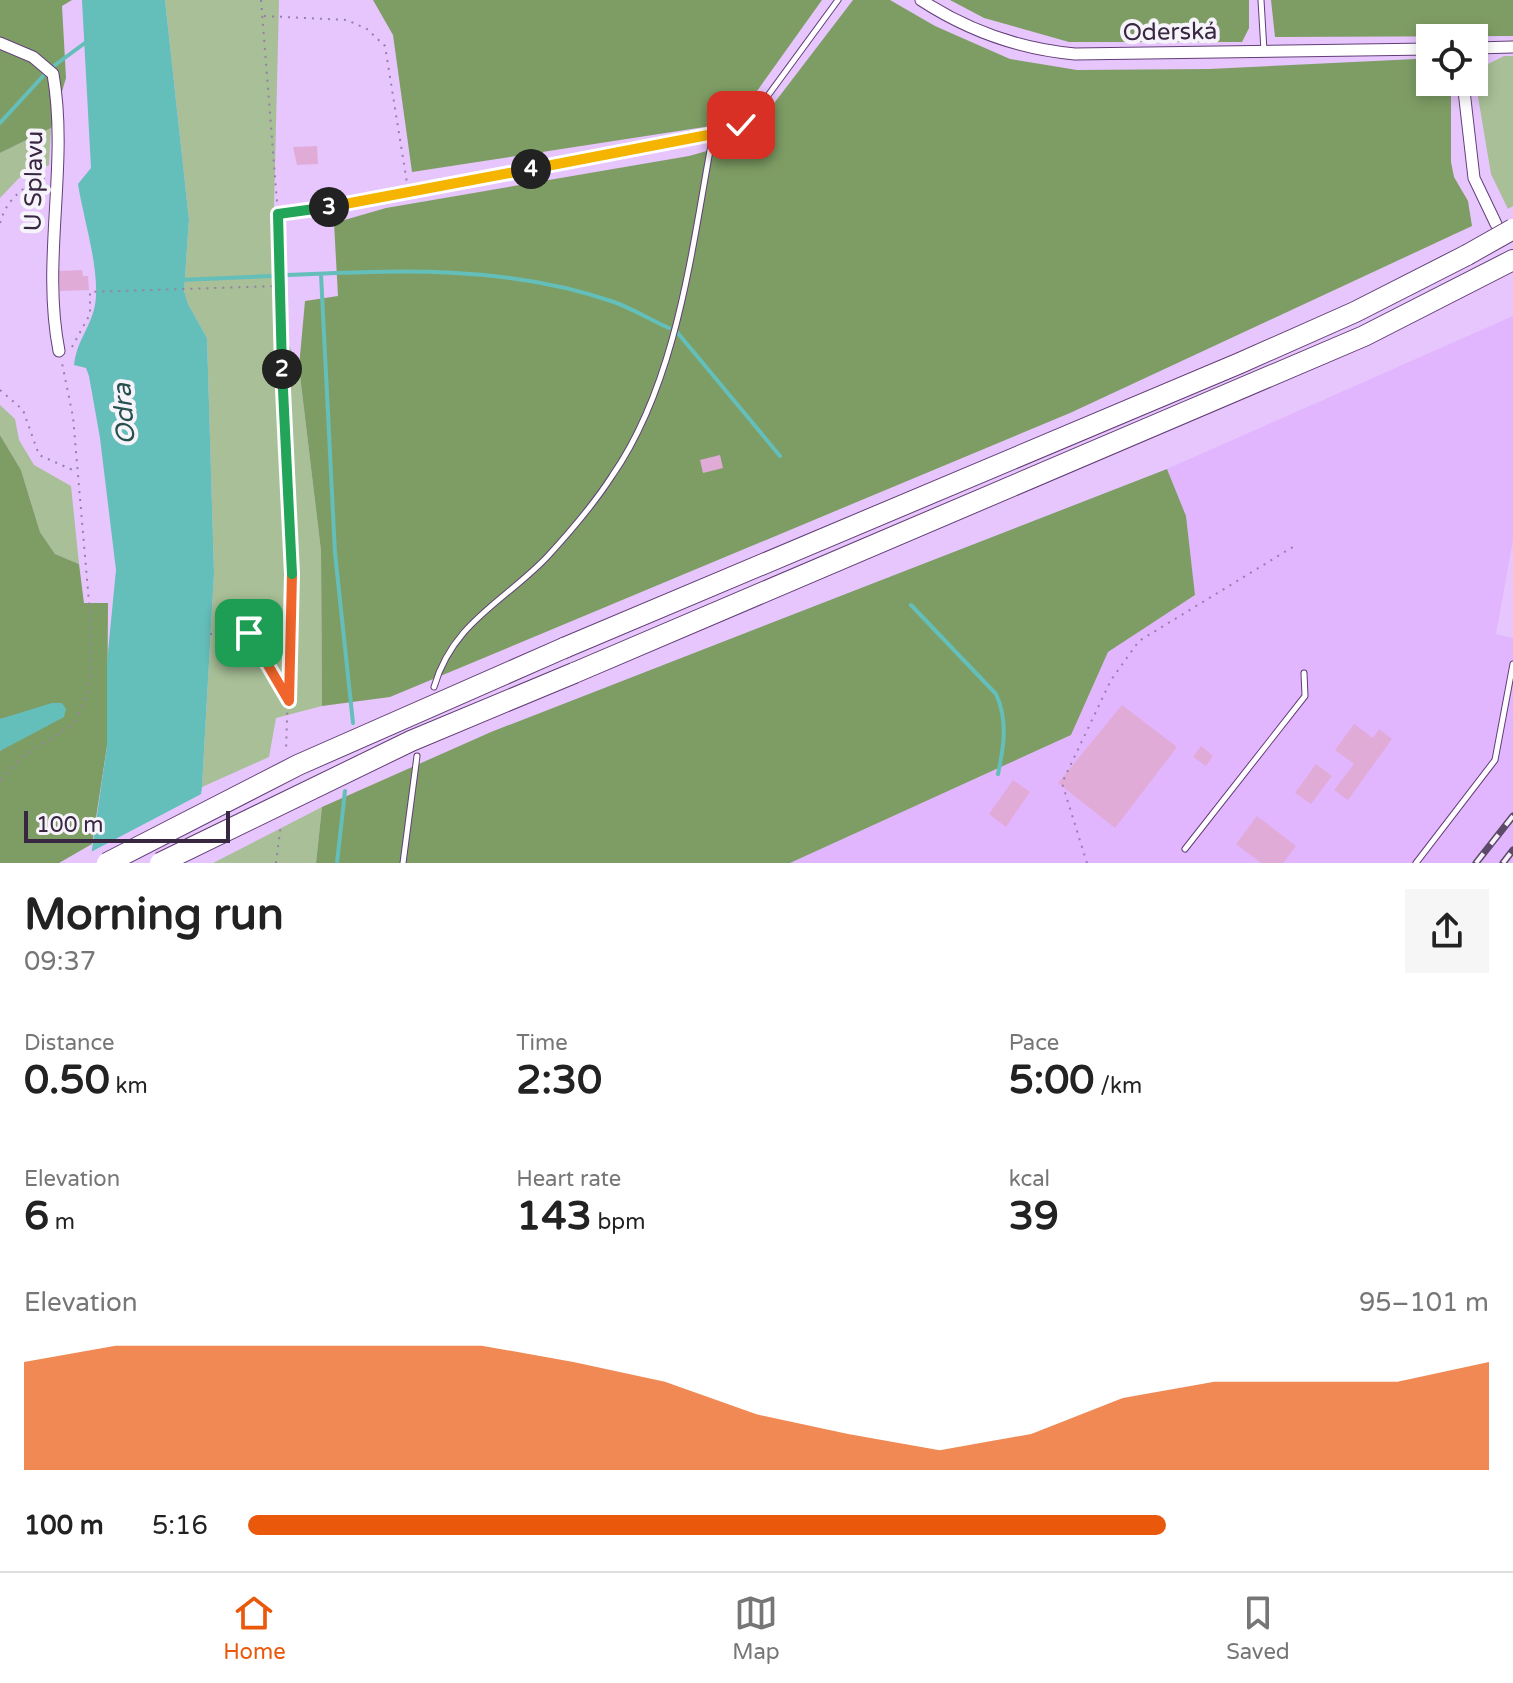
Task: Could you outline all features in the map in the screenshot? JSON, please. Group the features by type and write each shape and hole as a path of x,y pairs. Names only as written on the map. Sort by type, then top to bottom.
{"highway":[{"path":"107,863 298,765 564,648 1355,312 1467,255 1504,226"},
{"path":"160,863 411,741 1364,336 1513,260"}],"street":[{"name":"Oderská","path":"921,0 1001,38 1056,52 1091,55 1416,49"},
{"name":"U Splavu","path":"0,43 33,57 53,74 57,177 54,287 59,351"},
{"path":"1488,48 1513,47"},
{"path":"1465,96 1474,178 1504,226"}],"lane":[{"path":"278,214 713,134 741,125 764,101 838,0"},
{"path":"1261,0 1264,52"},
{"path":"434,687 441,660 466,627 547,557 612,477 641,429 666,370 713,134"},
{"path":"1416,863 1495,760 1513,664"},
{"path":"1185,849 1305,696 1304,673"},
{"path":"403,863 417,756"}],"path":[{"path":"261,0 278,214 280,344 291,517 286,753"},
{"path":"262,16 347,20 367,29 385,46 409,191"},
{"path":"0,223 10,201 19,193 33,182 57,177"},
{"path":"74,347 90,314 90,292 280,286"},
{"path":"0,780 22,757 75,723 88,692 90,614 73,417 59,351"},
{"path":"0,390 23,410 39,455 76,472"},
{"path":"1087,863 1062,783 1111,680 1139,641 1296,545"},
{"path":"210,634 249,633 289,701"},
{"path":"276,863 282,821"}],"shaded area":[{"path":"0,0 72,0 62,6 66,78 51,128 0,153"},
{"path":"165,0 279,0 273,249 278,321 299,367 321,551 322,706 276,718 269,757 202,787 214,573 207,338 184,291 189,220"},
{"path":"373,0 822,0 747,105 711,126 412,172 393,35"},
{"path":"853,0 890,0 935,26 1010,59 1077,70 1209,69 1416,59 1416,96 1451,96 1451,162 1454,177 1468,201 1472,226 1070,413 390,697 322,706 321,551 299,367 305,301 338,296 334,223 386,208 689,156 746,140"},
{"path":"950,0 1249,0 1249,28 1242,42 1069,42 984,18"},
{"path":"1271,0 1513,0 1513,36 1488,36 1488,24 1416,24 1416,36 1275,37"},
{"path":"1504,56 1513,56 1513,206 1508,209 1491,174 1478,96 1488,96 1488,64"},
{"path":"51,128 49,165 19,178 0,198 0,153"},
{"path":"1513,316 1513,540 1496,634 1513,638 1513,863 790,863 1071,735 1108,652 1195,595 1186,516 1167,469"},
{"path":"0,405 15,419 19,440 34,465 71,486 79,564 55,554 40,532 21,470 0,435"},
{"path":"0,435 21,470 40,532 55,554 79,564 84,603 108,603 107,746 92,844 59,863 0,863 0,751 12,742 7,718 0,719"},
{"path":"1167,469 1186,516 1195,595 1108,652 1071,735 790,863 316,863 322,807 491,732"},
{"path":"322,807 316,863 213,863"}],"water":[{"name":"Odra","path":"82,0 165,0 189,220 184,291 207,338 214,573 202,787 191,863 90,863 107,746 107,662 116,570 89,376 86,368 74,365 96,300 92,249 78,184 91,168"},
{"path":"52,703 62,703 66,709 64,717 0,751 0,719"}],"pier":[{"path":"205,792 195,863 86,863 87,854"}],"building":[{"path":"317,146 318,164 297,165 293,147"},
{"path":"82,270 83,276 88,276 89,290 60,291 59,271"},
{"path":"720,455 723,468 703,473 700,460"},
{"path":"1122,705 1177,747 1115,828 1058,783"},
{"path":"1354,724 1373,738 1379,729 1392,739 1348,800 1334,790 1354,764 1335,750"},
{"path":"1201,746 1213,756 1206,766 1193,757"},
{"path":"1316,764 1332,776 1311,804 1295,793"},
{"path":"1013,780 1030,792 1006,827 989,814"},
{"path":"1257,816 1296,846 1283,863 1261,863 1236,844"}],"waterway":[{"path":"55,65 89,40"},
{"path":"0,123 44,75"},
{"path":"287,275 411,272 534,281 614,302 669,328"},
{"path":"321,274 335,553 353,723"},
{"path":"179,280 273,276"},
{"path":"677,332 780,456"},
{"path":"911,605 996,694 1004,733 998,774"},
{"path":"337,863 345,791"}],"railway":[{"path":"1476,863 1513,816"},
{"path":"1503,863 1513,850"}],"route":[{"path":"249,633 289,701 291,517 280,344 278,214 315,210 592,158 713,134 741,125"}]}
